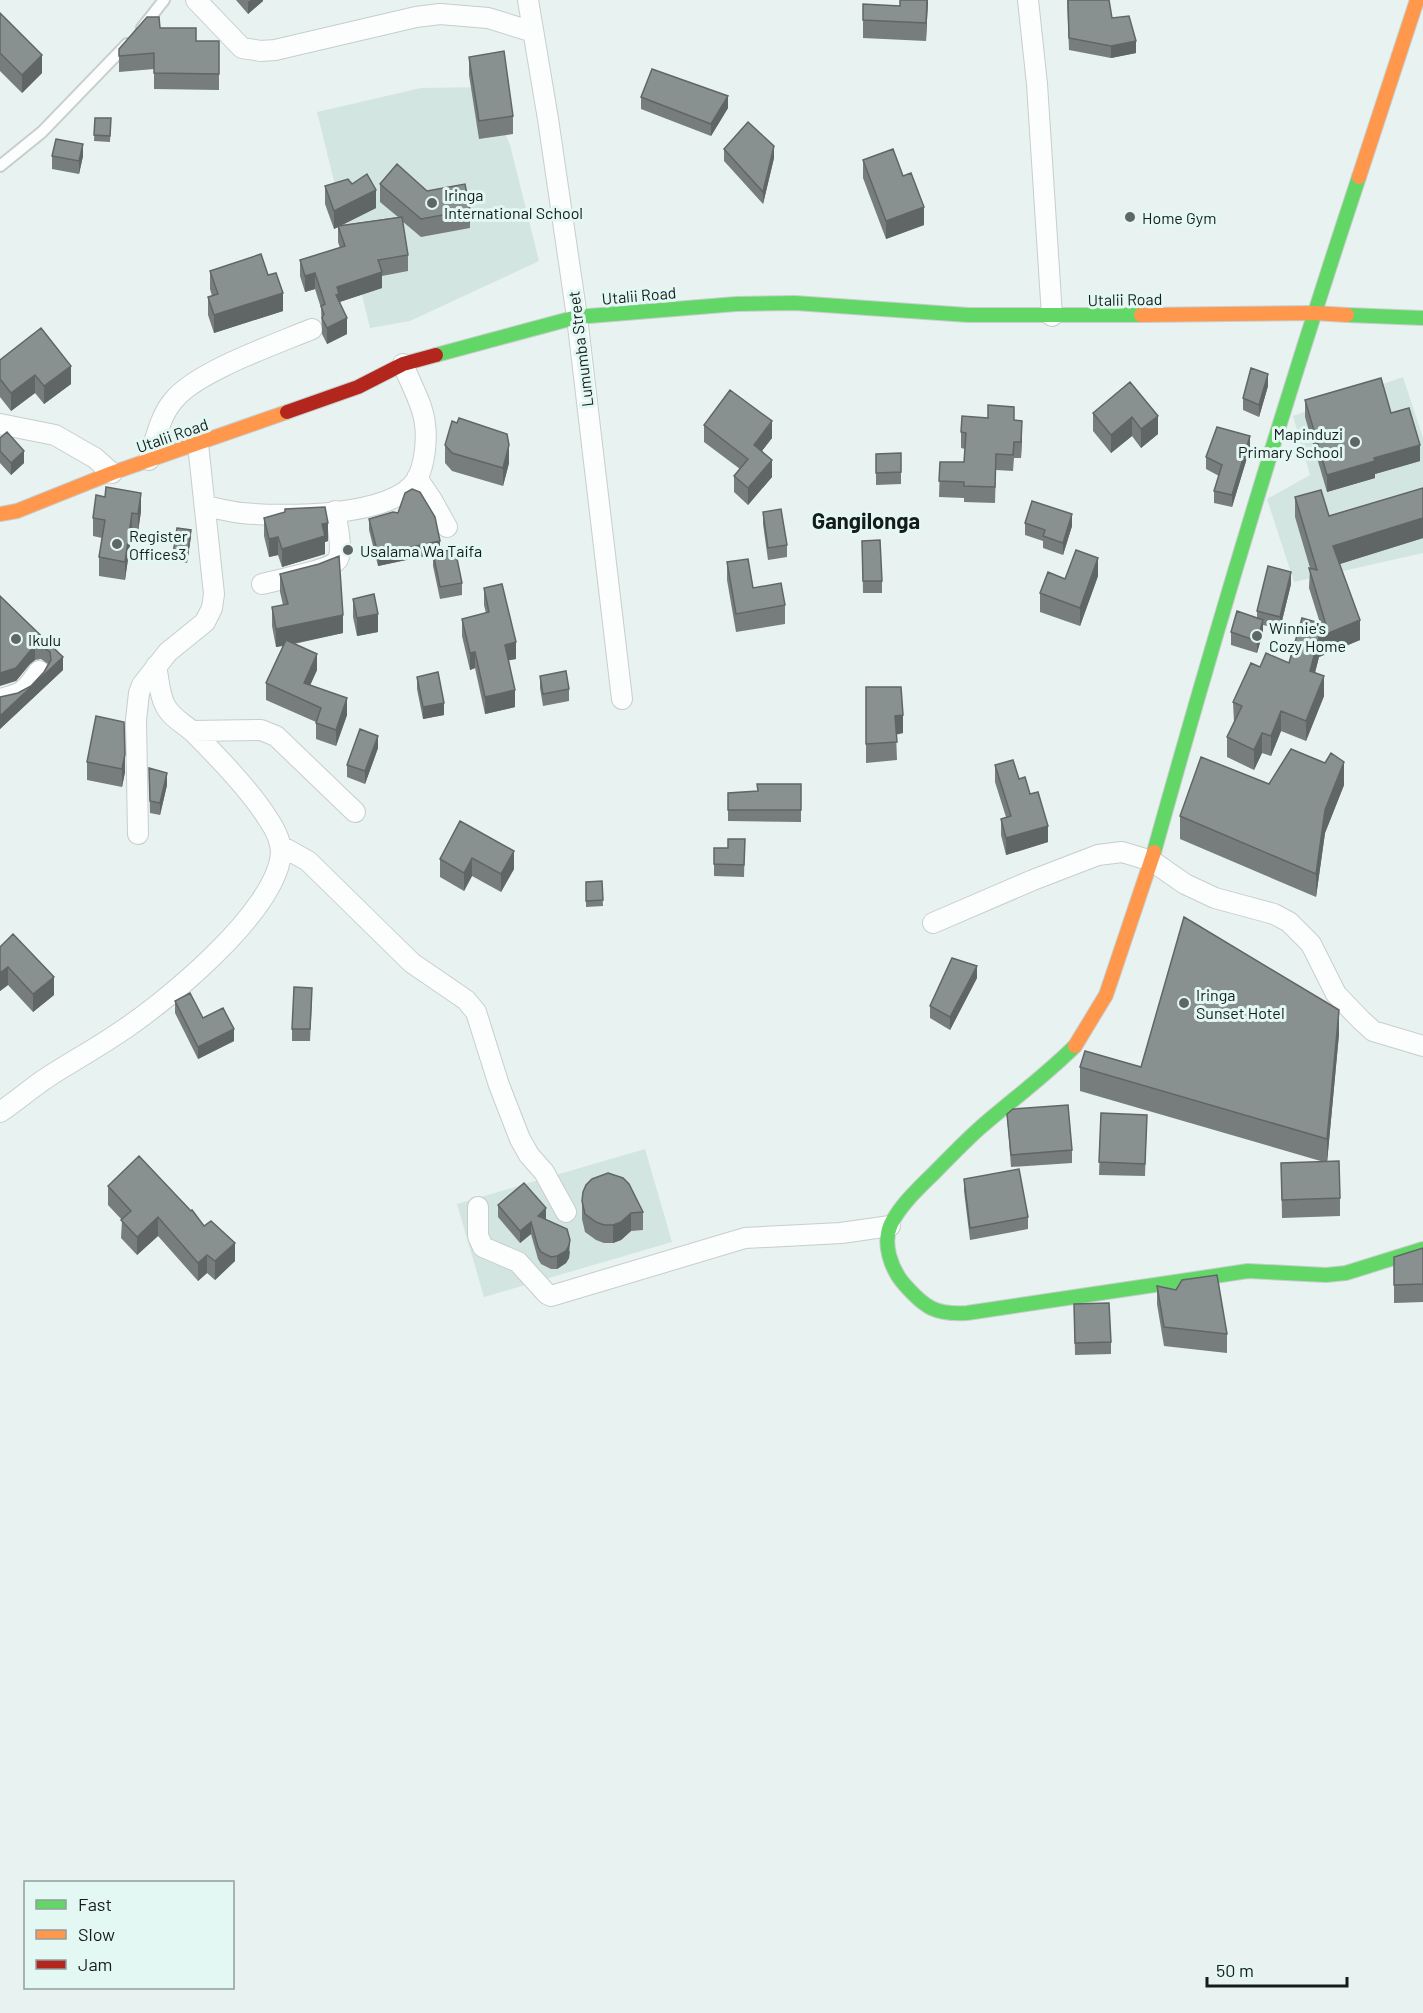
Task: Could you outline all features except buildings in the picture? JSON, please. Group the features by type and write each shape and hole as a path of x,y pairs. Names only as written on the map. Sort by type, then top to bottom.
{"street":[{"path":"196,0 242,48 261,51 275,50 416,17 441,14 488,18 533,32"},
{"name":"Lumumba Street","path":"528,0 577,317 622,699"},
{"path":"1028,0 1037,84 1052,316"},
{"path":"1417,0 1314,313 1195,705 1152,861 1106,995 1078,1043 1057,1064 979,1128 907,1200 887,1233 888,1254 903,1284 927,1306 948,1314 1248,1270 1326,1275 1346,1273 1423,1248"},
{"name":"Utalii Road","path":"0,514 16,512 112,473 358,387 403,364 577,317 736,304 795,303 968,315 1314,313 1423,318"},
{"path":"149,460 171,402 182,391 206,375 312,329"},
{"path":"205,506 240,513 260,514 335,512 384,503 400,494 417,478 426,439 425,422 403,364"},
{"path":"0,424 55,435 95,458 112,473"},
{"path":"138,834 136,720 137,703 142,685 168,652 205,622 212,608 214,594 198,444"},
{"path":"417,478 447,527"},
{"path":"262,584 311,572 338,561 340,552 335,512"},
{"path":"0,1112 47,1078 119,1033 180,987 220,949 261,901 278,865 280,846 277,834 267,817 192,731 170,713 165,706 156,666"},
{"path":"0,699 17,695 27,688 39,671"},
{"path":"192,731 268,732 276,736 355,812"},
{"path":"280,846 313,865 412,963 459,995 476,1012 499,1085 520,1139 529,1155 544,1172 566,1212"},
{"path":"933,923 1098,855 1122,852 1152,861 1185,884 1215,898 1274,914 1289,922 1311,944 1336,994 1361,1020 1373,1031 1423,1046"},
{"path":"478,1207 478,1236 483,1247 518,1262 546,1294 551,1296 745,1238 841,1233 890,1226"}],"lane":[{"path":"0,166 50,124 141,29 164,0"}],"shaded area":[{"name":"Iringa International School","path":"486,87 510,145 539,261 410,321 370,328 317,112 421,88"},
{"path":"1403,377 1423,438 1423,553 1294,582 1267,499 1310,475 1293,416"},
{"path":"645,1149 672,1242 484,1297 457,1204"}],"traffic: fast":[{"path":"1154,852 1252,513 1359,177"},
{"path":"436,355 577,317 736,304 795,303 968,315 1141,315"},
{"path":"1347,315 1423,318"},
{"path":"1075,1046 963,1143 911,1196 891,1224 887,1239 889,1256 895,1271 911,1292 925,1304 947,1313 967,1313 1248,1271 1326,1275 1346,1273 1423,1249"}],"traffic: slow":[{"path":"1359,177 1417,0"},
{"path":"1141,315 1314,313 1347,315"},
{"path":"0,514 17,511 112,473 287,412"},
{"path":"1075,1046 1106,995 1154,852"}],"traffic: jam":[{"path":"287,412 358,387 403,364 436,355"}],"place":[{"name":"Iringa International School","path":"432,203"},
{"name":"Home Gym","path":"1130,217"},
{"name":"Mapinduzi Primary School","path":"1355,442"},
{"name":"Register Offices3","path":"117,544"},
{"name":"Usalama Wa Taifa","path":"348,550"},
{"name":"Winnie's Cozy Home","path":"1257,636"},
{"name":"Ikulu","path":"16,639"},
{"name":"Iringa Sunset Hotel","path":"1184,1003"}],"district":[{"name":"Gangilonga","path":"866,520"}]}
